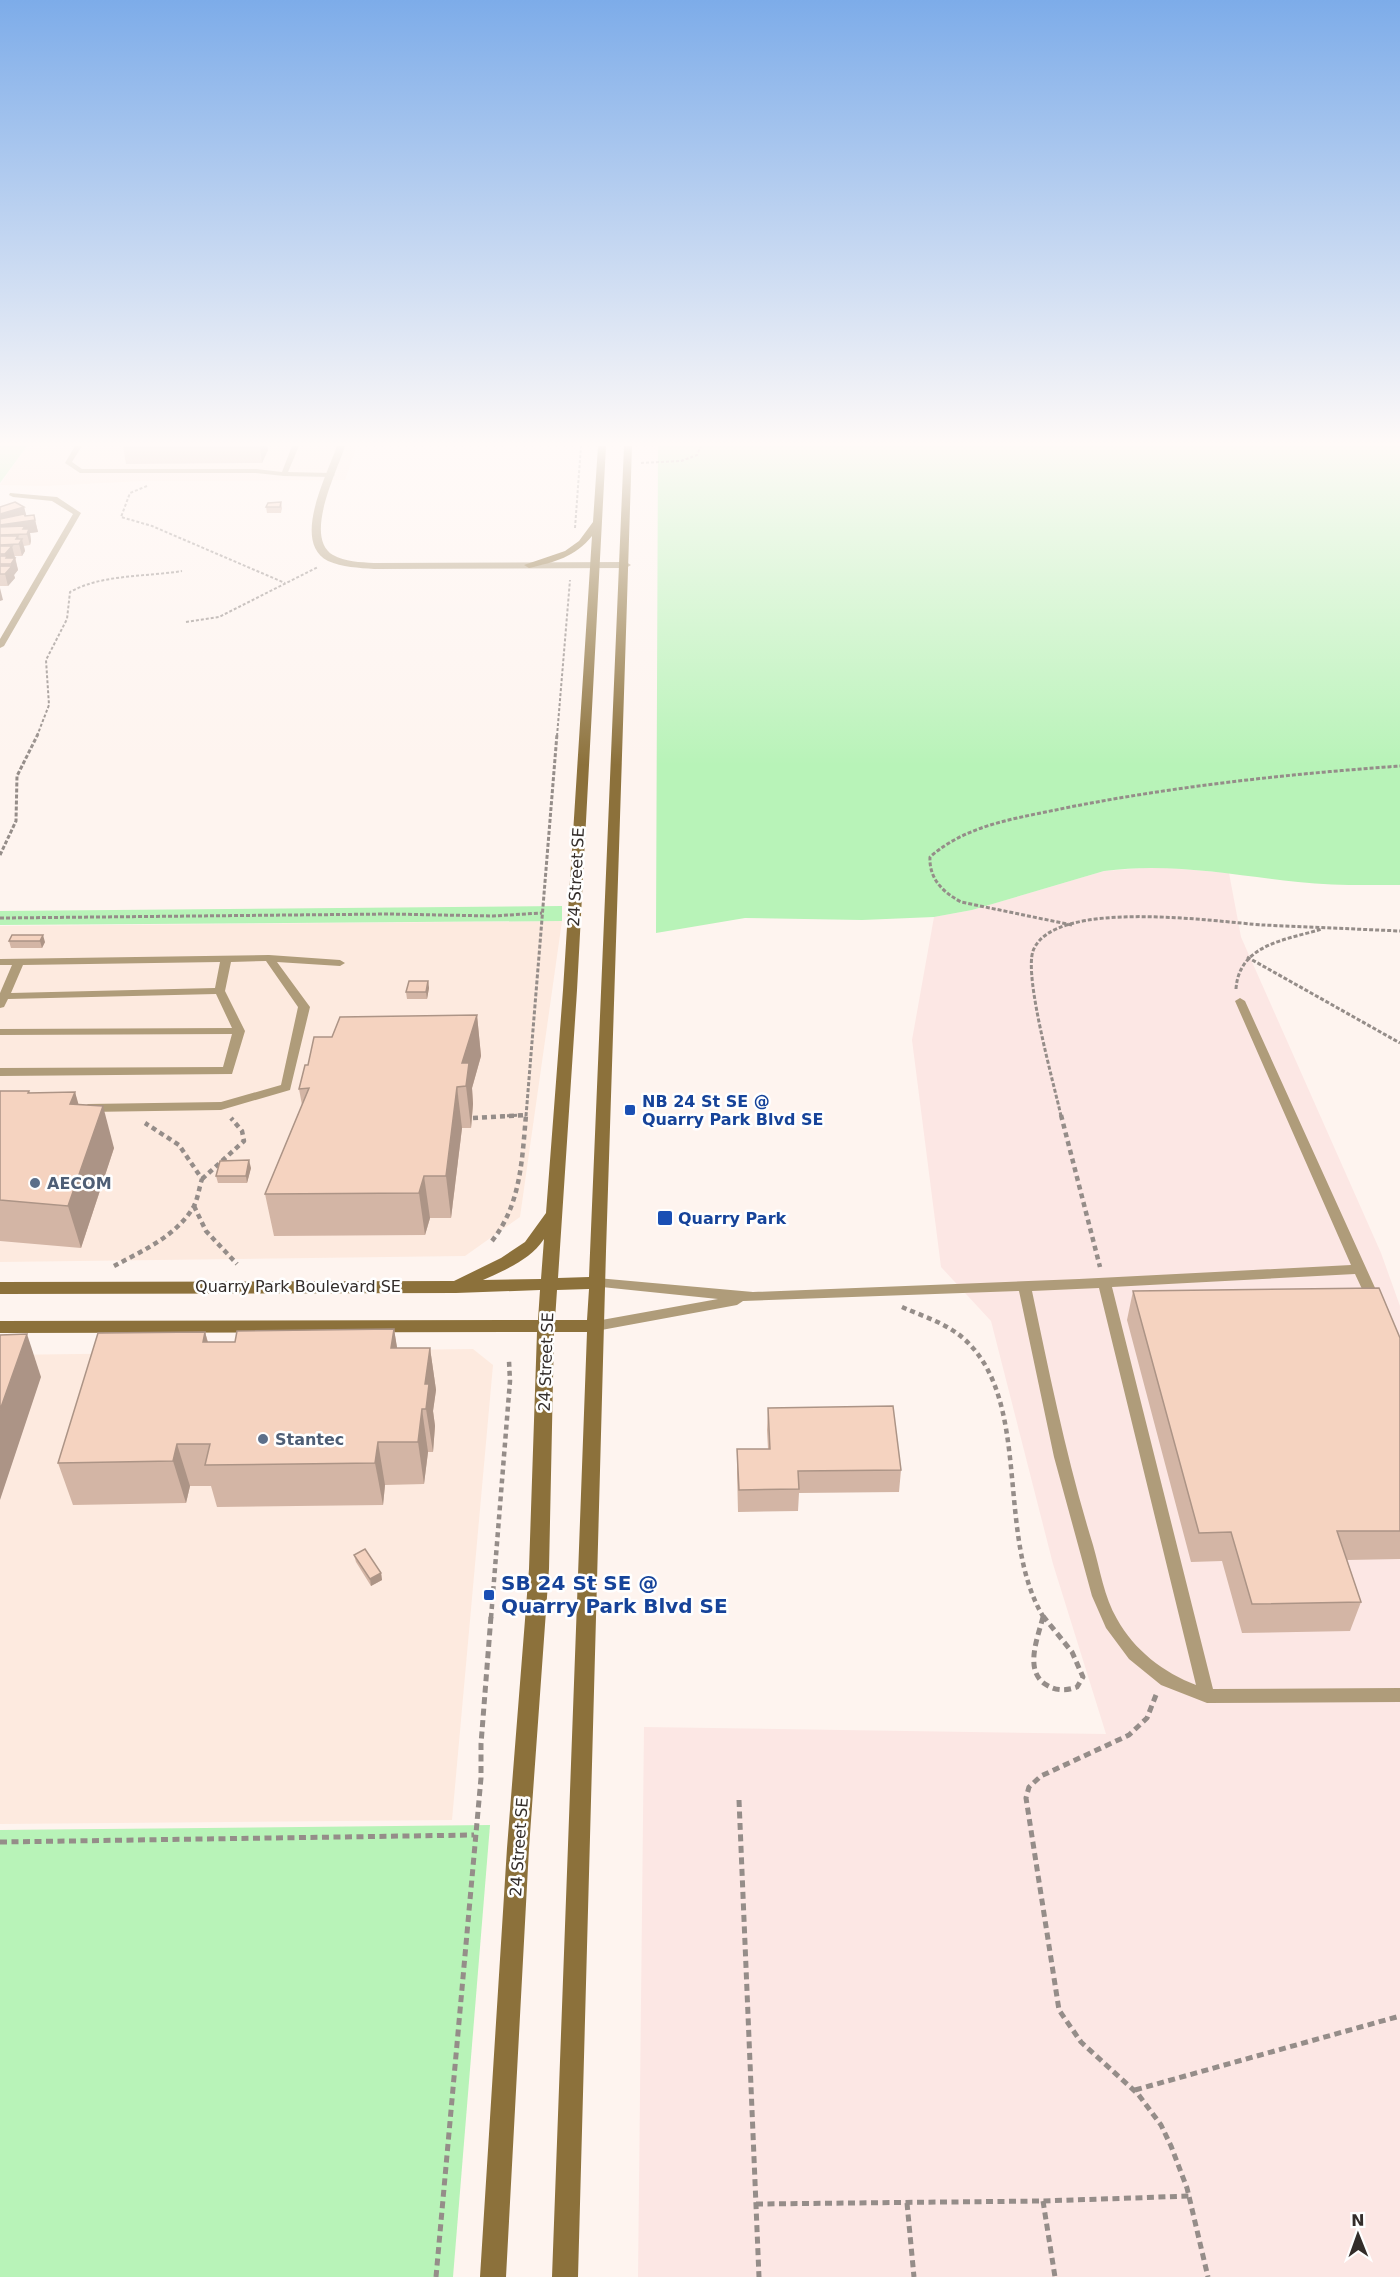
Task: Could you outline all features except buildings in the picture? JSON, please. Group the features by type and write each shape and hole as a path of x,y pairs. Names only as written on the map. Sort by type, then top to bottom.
{"main road":[{"path":"529,565 572,552"},
{"name":"24 Street SE","path":"493,2277 518,1848 539,1569 546,1326 596,552"},
{"path":"564,2277 597,1283 626,552"},
{"path":"456,1287 507,1262 531,1246 554,1214"},
{"name":"Quarry Park Boulevard SE","path":"0,1288 456,1287 597,1283"},
{"path":"0,1327 596,1326"}],"street":[{"path":"323,552 335,559 356,565 374,566 626,565"}],"lane":[{"path":"0,646 2,636 52,552"},
{"path":"71,1108 221,1106 286,1087 304,1007 269,958"},
{"path":"0,962 269,958 340,963"},
{"path":"0,1072 228,1071 239,1031 220,991 226,959"},
{"path":"19,962 2,1000 220,991"},
{"path":"1240,1001 1378,1311"},
{"path":"0,1032 239,1031"},
{"path":"597,1283 753,1297 1104,1283 1361,1269"},
{"path":"1104,1283 1207,1696"},
{"path":"1024,1286 1080,1530 1099,1590 1115,1629 1134,1653 1161,1678 1182,1689 1207,1696 1400,1695"},
{"path":"596,1326 753,1297"}],"path":[{"path":"213,552 285,583"},
{"path":"186,622 216,618 335,559"},
{"path":"0,855 17,821 18,806 15,787 20,764 43,726 49,708 49,689 45,671 47,657 53,640 68,618 70,592 94,582 182,571"},
{"path":"492,1241 508,1220 516,1198 526,1115 570,580"},
{"path":"1073,925 969,905 955,900 945,893 934,878 930,870 930,857 942,846 976,830 1115,797 1263,778 1400,766"},
{"path":"0,918 389,914 493,916 542,913"},
{"path":"1104,1283 1061,1122 1034,990 1031,963 1034,949 1046,935 1073,925 1111,917 1134,916 1399,931"},
{"path":"1240,1001 1236,981 1240,965 1247,957 1266,947 1324,928"},
{"path":"1247,957 1400,1043"},
{"path":"114,1266 172,1230 194,1205 202,1179 245,1140 241,1128 221,1106"},
{"path":"118,1108 183,1147 195,1162 202,1179"},
{"path":"473,1118 526,1115"},
{"path":"194,1205 199,1222 205,1231 218,1248 237,1264"},
{"path":"868,1292 947,1328 974,1347 989,1369 1006,1438 1020,1551 1025,1572 1043,1617 1079,1662 1083,1677 1077,1687 1068,1690 1052,1688 1041,1682 1035,1671 1034,1657 1043,1617"},
{"path":"436,2277 474,1835 481,1778 481,1744 510,1381 509,1361"},
{"path":"1161,1678 1154,1704 1140,1726 1129,1735 1041,1776 1030,1786 1026,1796 1059,2010 1070,2029 1134,2090 1164,2132 1191,2196 1208,2277"},
{"path":"739,1800 759,2277"},
{"path":"0,1842 474,1835"},
{"path":"1134,2090 1400,2016"},
{"path":"756,2204 1043,2201 1191,2196"},
{"path":"1043,2201 1055,2277"},
{"path":"907,2203 914,2277"}],"shaded area":[{"path":"1157,867 1229,873 1241,937 1381,1253 1400,1306 1400,2277 638,2277 644,1727 1106,1734 1053,1564 991,1321 941,1267 912,1040 934,917 972,910 1104,871"},
{"path":"562,921 520,1217 465,1256 0,1262 0,926"},
{"path":"473,1349 493,1365 452,1820 0,1824 0,1355"}],"green space":[{"path":"658,552 1400,552 1400,885 1324,884 1201,870 1129,869 1104,871 972,910 934,917 862,920 745,918 656,933"},
{"path":"562,906 562,921 0,925 0,911"},
{"path":"490,1825 453,2277 0,2277 0,1830"}],"place":[{"name":"NB 24 St SE @ Quarry Park Blvd SE","path":"630,1110"},
{"name":"AECOM","path":"35,1183"},
{"name":"Quarry Park","path":"665,1218"},
{"name":"Stantec","path":"263,1439"},
{"name":"SB 24 St SE @ Quarry Park Blvd SE","path":"489,1595"}]}
